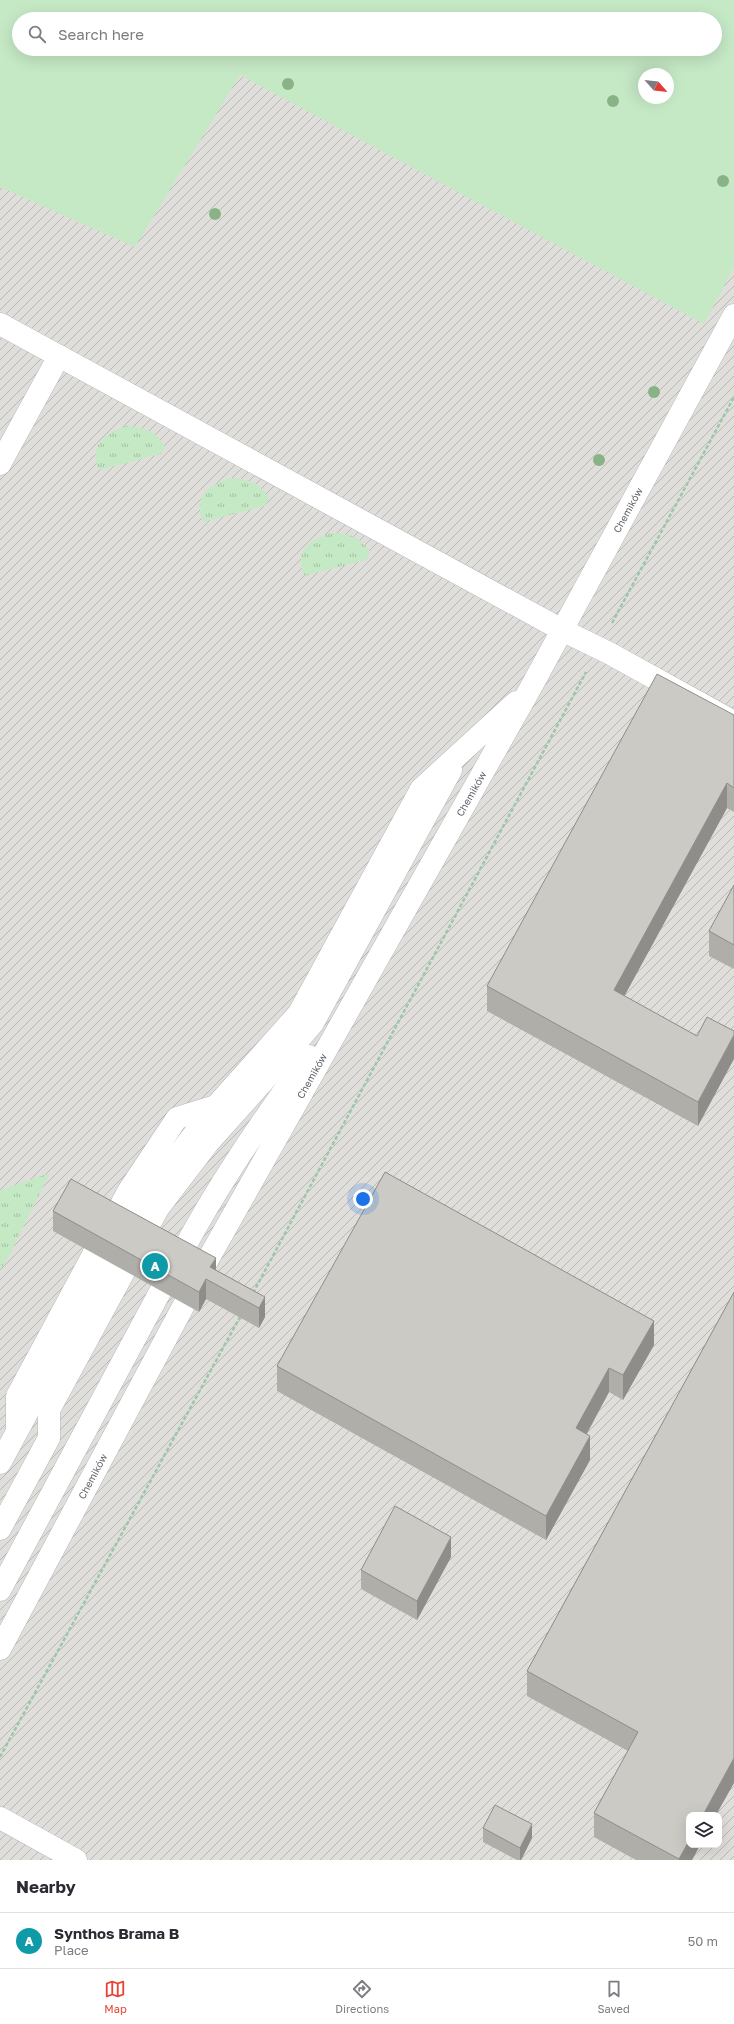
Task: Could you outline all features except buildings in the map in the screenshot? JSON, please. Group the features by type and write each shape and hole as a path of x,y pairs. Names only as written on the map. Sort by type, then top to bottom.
{"lane":[{"name":"Chemików","path":"202,1270 530,689 734,314"},
{"path":"0,324 734,722"},
{"path":"0,464 59,356"},
{"path":"460,753 313,1023 208,1143 159,1207 127,1229 129,1190 177,1118 216,1106 299,1013 421,789 460,753 530,689"},
{"path":"178,1258 193,1230 261,1123 320,1041 446,818 469,796"},
{"path":"0,1463 17,1429 109,1262 50,1410 48,1438 0,1529"},
{"path":"0,1590 161,1290"},
{"name":"Chemików","path":"0,1649 184,1303"},
{"path":"0,1818 76,1860"}],"path":[{"path":"249,1300 734,396"},
{"path":"0,1757 242,1314"}],"shaded area":[{"path":"0,0 734,0 734,1860 0,1860"}],"green space":[{"path":"0,0 734,0 734,267 704,324 240,75 135,247 0,187"},
{"path":"125,426 144,429 158,437 165,447 161,454 99,470 95,454 100,442 117,429"},
{"path":"230,478 248,480 258,485 269,499 265,506 203,522 200,513 200,506 201,499 204,494 215,485"},
{"path":"331,533 349,535 363,543 370,553 366,560 304,576 301,568 301,560 305,548 316,539"},
{"path":"50,1173 8,1258 0,1270 0,1190"}],"place":[{"name":"Synthos Brama B","path":"155,1266"}]}
